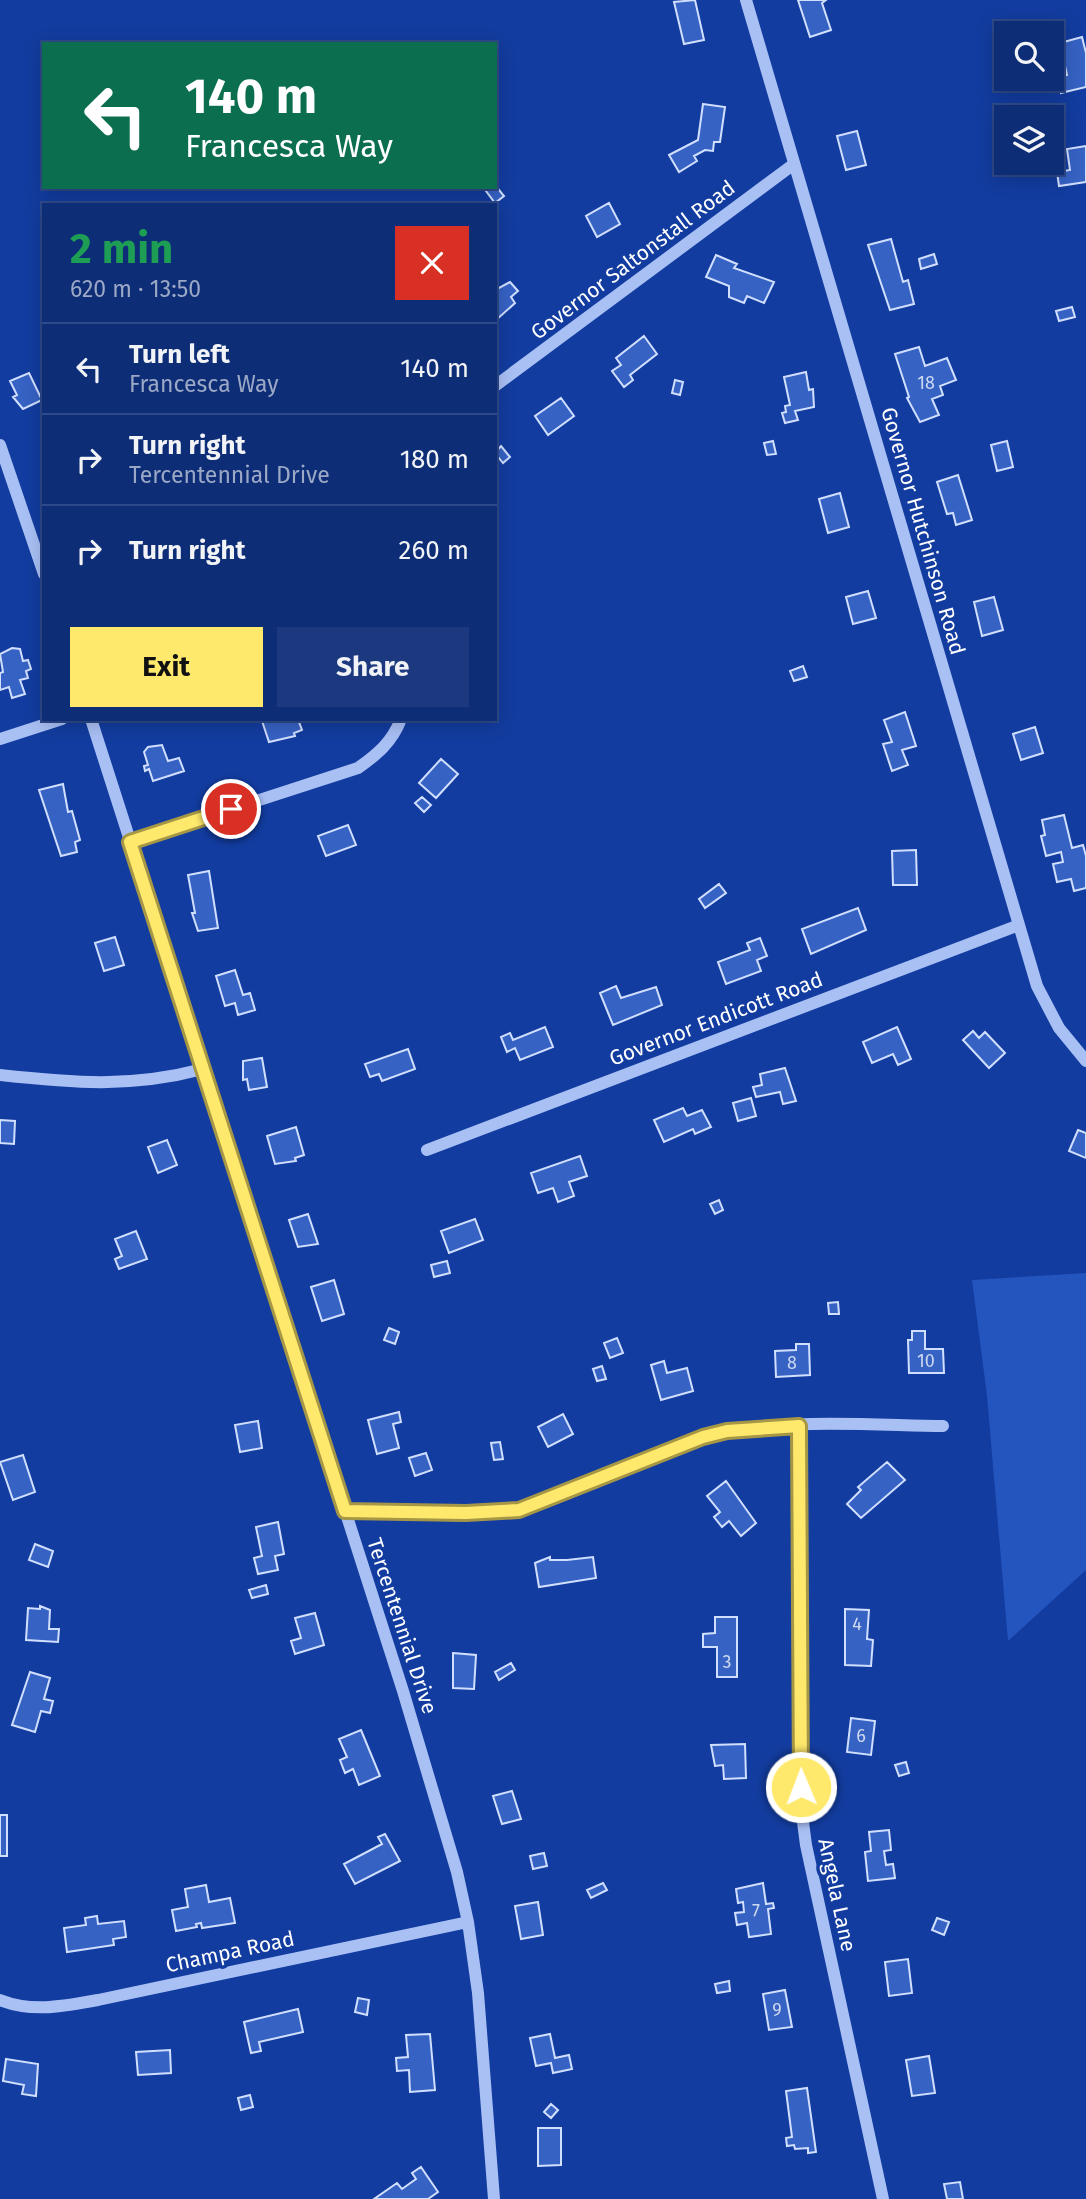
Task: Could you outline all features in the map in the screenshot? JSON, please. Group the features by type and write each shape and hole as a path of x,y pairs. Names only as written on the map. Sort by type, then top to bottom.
{"street":[{"name":"Governor Hutchinson Road","path":"746,0 1037,986 1059,1028 1086,1060"},
{"name":"Governor Saltonstall Road","path":"497,385 794,164"},
{"path":"0,445 42,568"},
{"path":"0,739 56,721"},
{"name":"Tercentennial Drive","path":"92,721 438,1802 468,1922 484,2052 494,2199"},
{"path":"130,842 358,768 379,754 396,734 400,721"},
{"name":"Governor Endicott Road","path":"427,1150 1018,925"},
{"path":"0,1074 120,1084 166,1079 203,1069"},
{"path":"345,1511 466,1513 519,1510 703,1437 727,1431 799,1426 943,1426"},
{"name":"Angela Lane","path":"799,1426 801,1807 806,1846 883,2199"},
{"name":"Champa Road","path":"0,2000 15,2006 47,2009 468,1922"}],"shaded area":[{"path":"1086,1273 1086,1570 1008,1641 987,1396 972,1280"}],"building":[{"path":"695,0 704,40 684,44 674,2"},
{"path":"798,0 826,0 822,3 831,30 810,37"},
{"path":"1082,37 1086,53 1086,87 1061,93 1064,91 1064,76 1067,75 1064,42"},
{"path":"703,104 725,107 720,142 714,142 713,151 705,150 694,156 697,161 679,172 669,155 698,140"},
{"path":"857,131 866,165 846,170 837,136"},
{"path":"1086,146 1086,182 1059,186 1057,175 1064,175 1064,171 1070,170 1067,149"},
{"path":"497,187 504,196 495,203 486,191"},
{"path":"609,203 620,224 597,237 586,216"},
{"path":"891,239 903,282 908,280 914,304 890,310 868,245"},
{"path":"934,254 937,264 921,269 919,259"},
{"path":"716,255 737,264 734,268 774,282 764,303 747,296 744,303 729,297 729,286 706,277"},
{"path":"510,282 518,291 511,297 515,303 497,319 497,289"},
{"path":"1072,307 1075,317 1059,321 1056,311"},
{"path":"644,336 657,354 630,375 633,380 624,387 612,371 621,365 616,358"},
{"path":"919,347 925,366 947,358 956,380 940,386 943,395 932,399 939,415 920,422 907,398 909,397 895,354"},
{"path":"806,372 809,390 813,389 814,407 795,411 798,420 785,423 782,413 786,412 785,406 790,405 784,377"},
{"path":"29,373 42,400 23,409 13,397 17,395 10,381"},
{"path":"675,380 683,382 680,395 672,393"},
{"path":"561,398 574,416 548,435 535,416"},
{"path":"773,441 776,454 767,455 764,443"},
{"path":"1007,441 1013,467 997,471 991,445"},
{"path":"501,446 510,457 503,463 497,456"},
{"path":"958,475 972,520 956,525 953,513 947,514 937,482"},
{"path":"840,493 849,527 828,533 819,499"},
{"path":"868,591 876,618 853,624 846,597"},
{"path":"994,597 1003,630 982,636 974,602"},
{"path":"12,648 20,649 23,661 28,660 31,669 26,671 28,678 20,680 25,694 12,698 9,687 0,690 0,673 3,672 0,654"},
{"path":"803,666 807,677 794,681 790,671"},
{"path":"905,712 916,746 902,750 908,765 892,771 883,744 892,742 884,720"},
{"path":"262,721 301,721 299,722 302,730 294,733 295,736 269,742"},
{"path":"1035,727 1043,753 1021,760 1013,734"},
{"path":"162,745 168,761 179,758 184,771 153,781 149,769 145,771 144,766 148,765 144,752 148,747"},
{"path":"441,759 458,774 436,798 419,783"},
{"path":"63,784 68,812 72,811 80,840 75,842 77,852 61,856 39,790"},
{"path":"422,797 431,805 424,812 415,803"},
{"path":"1064,815 1072,848 1083,845 1086,856 1086,888 1074,891 1071,879 1057,882 1053,864 1063,862 1061,852 1046,856 1041,836 1045,835 1042,820"},
{"path":"348,825 356,845 326,856 318,836"},
{"path":"916,850 917,885 893,885 892,851"},
{"path":"209,871 218,928 198,931 192,913 195,913 188,875"},
{"path":"719,884 726,893 705,908 699,899"},
{"path":"858,908 866,930 811,954 802,929"},
{"path":"115,937 124,965 104,971 95,943"},
{"path":"760,938 767,956 757,960 761,971 726,984 718,962 750,950 747,943"},
{"path":"235,970 243,995 250,993 255,1010 238,1015 235,1003 225,1006 216,976"},
{"path":"616,986 621,998 656,987 662,1005 613,1025 600,993"},
{"path":"545,1027 553,1047 520,1060 515,1048 507,1052 501,1037 510,1033 513,1040"},
{"path":"897,1027 911,1059 898,1065 893,1054 872,1063 863,1042"},
{"path":"973,1031 979,1038 985,1032 1005,1053 989,1068 963,1040"},
{"path":"408,1049 415,1069 382,1081 379,1074 370,1077 365,1064"},
{"path":"262,1058 267,1087 249,1090 247,1079 243,1080 243,1061"},
{"path":"785,1068 796,1101 783,1104 780,1092 756,1097 753,1087 762,1085 760,1074"},
{"path":"751,1098 756,1116 738,1121 733,1103"},
{"path":"683,1108 687,1116 702,1110 711,1127 695,1134 693,1129 664,1142 654,1120"},
{"path":"0,1120 15,1121 14,1144 0,1143"},
{"path":"296,1127 304,1155 295,1158 296,1161 275,1164 267,1136"},
{"path":"1078,1130 1086,1133 1086,1158 1069,1151"},
{"path":"167,1140 177,1165 158,1173 148,1147"},
{"path":"580,1156 587,1176 569,1182 574,1196 558,1202 553,1188 538,1193 531,1173"},
{"path":"719,1200 723,1210 715,1214 710,1204"},
{"path":"308,1214 318,1244 298,1247 289,1220"},
{"path":"475,1219 483,1240 449,1253 441,1231"},
{"path":"136,1231 147,1259 119,1269 115,1259 122,1256 115,1239"},
{"path":"447,1261 450,1273 434,1277 431,1265"},
{"path":"334,1280 344,1314 322,1321 311,1287"},
{"path":"838,1302 839,1314 829,1314 828,1303"},
{"path":"389,1328 399,1332 395,1344 384,1340"},
{"path":"912,1331 925,1331 925,1349 943,1349 944,1373 909,1373 908,1340 912,1340"},
{"path":"617,1338 623,1353 610,1358 604,1343"},
{"path":"796,1344 809,1344 810,1375 776,1377 775,1351 796,1350"},
{"path":"664,1361 667,1373 687,1368 693,1391 661,1400 651,1365"},
{"path":"602,1366 606,1379 597,1381 593,1369"},
{"path":"399,1412 401,1422 393,1424 399,1448 377,1454 368,1420"},
{"path":"563,1414 573,1434 548,1447 538,1427"},
{"path":"258,1421 262,1448 240,1452 235,1425"},
{"path":"500,1442 503,1459 494,1460 491,1443"},
{"path":"426,1453 432,1470 415,1476 409,1458"},
{"path":"23,1455 35,1492 13,1500 0,1462"},
{"path":"887,1462 905,1480 861,1518 847,1504 861,1490 858,1487"},
{"path":"726,1481 756,1523 741,1536 729,1521 722,1527 714,1517 720,1512 707,1496"},
{"path":"278,1522 284,1554 275,1556 278,1570 258,1574 254,1558 262,1556 256,1527"},
{"path":"35,1544 53,1551 48,1567 29,1560"},
{"path":"550,1557 550,1560 567,1560 593,1557 596,1578 539,1587 535,1563"},
{"path":"266,1585 268,1594 252,1598 249,1590"},
{"path":"40,1606 50,1610 49,1629 59,1629 58,1642 26,1640 28,1608 40,1609"},
{"path":"845,1609 869,1610 867,1639 873,1640 871,1666 845,1665"},
{"path":"315,1613 324,1645 295,1654 291,1641 301,1638 295,1618"},
{"path":"715,1617 737,1617 737,1677 717,1677 717,1647 703,1647 703,1634 715,1633"},
{"path":"453,1653 476,1655 474,1689 453,1688"},
{"path":"511,1663 515,1670 499,1680 495,1672"},
{"path":"30,1672 50,1678 44,1699 53,1701 50,1713 41,1711 35,1732 12,1725"},
{"path":"851,1718 875,1721 871,1755 847,1752"},
{"path":"361,1730 380,1776 359,1785 353,1769 345,1773 340,1760 347,1757 339,1739"},
{"path":"745,1744 746,1778 724,1779 723,1765 715,1766 711,1745"},
{"path":"906,1762 909,1773 899,1776 895,1765"},
{"path":"512,1791 521,1819 502,1824 493,1796"},
{"path":"0,1815 7,1815 7,1856 0,1856"},
{"path":"889,1830 891,1850 884,1851 886,1865 893,1864 895,1878 868,1881 865,1852 871,1851 869,1832"},
{"path":"385,1834 400,1861 355,1884 344,1864 382,1844 378,1837"},
{"path":"544,1853 547,1866 533,1869 530,1856"},
{"path":"603,1883 607,1890 591,1898 587,1890"},
{"path":"763,1883 766,1904 773,1903 774,1908 768,1909 771,1934 749,1937 747,1923 737,1925 735,1913 744,1912 743,1902 738,1903 736,1889"},
{"path":"206,1885 209,1902 230,1898 235,1923 202,1928 201,1923 196,1924 197,1927 176,1931 172,1910 188,1907 185,1889"},
{"path":"538,1902 543,1935 521,1939 515,1906"},
{"path":"97,1916 98,1924 124,1921 126,1937 113,1939 114,1945 67,1952 64,1928 86,1925 85,1918"},
{"path":"937,1918 949,1922 944,1935 932,1930"},
{"path":"908,1959 912,1993 889,1996 885,1962"},
{"path":"729,1981 730,1991 717,1993 715,1984"},
{"path":"785,1990 792,2027 769,2030 763,1994"},
{"path":"358,1998 369,2000 367,2015 355,2012"},
{"path":"298,2009 303,2032 259,2042 261,2051 251,2053 244,2022"},
{"path":"430,2034 435,2090 410,2092 409,2070 397,2071 396,2058 408,2057 406,2035"},
{"path":"550,2034 555,2058 569,2055 572,2069 553,2073 551,2063 536,2066 530,2038"},
{"path":"170,2050 171,2073 138,2075 136,2052"},
{"path":"929,2056 935,2093 912,2096 906,2060"},
{"path":"6,2059 38,2064 36,2096 22,2094 24,2085 3,2081"},
{"path":"807,2088 816,2152 808,2153 808,2148 795,2149 794,2145 787,2146 786,2138 792,2137 786,2091"},
{"path":"250,2095 253,2107 241,2110 238,2098"},
{"path":"551,2104 558,2110 551,2118 544,2112"},
{"path":"538,2128 561,2128 561,2165 538,2166"},
{"path":"421,2167 438,2192 428,2199 374,2199 397,2183 402,2189 416,2179 412,2173"},
{"path":"960,2182 963,2199 947,2199 944,2184"}],"route":[{"path":"231,809 130,842 345,1511 492,1513 519,1510 703,1437 727,1431 799,1426 801,1787"}]}
